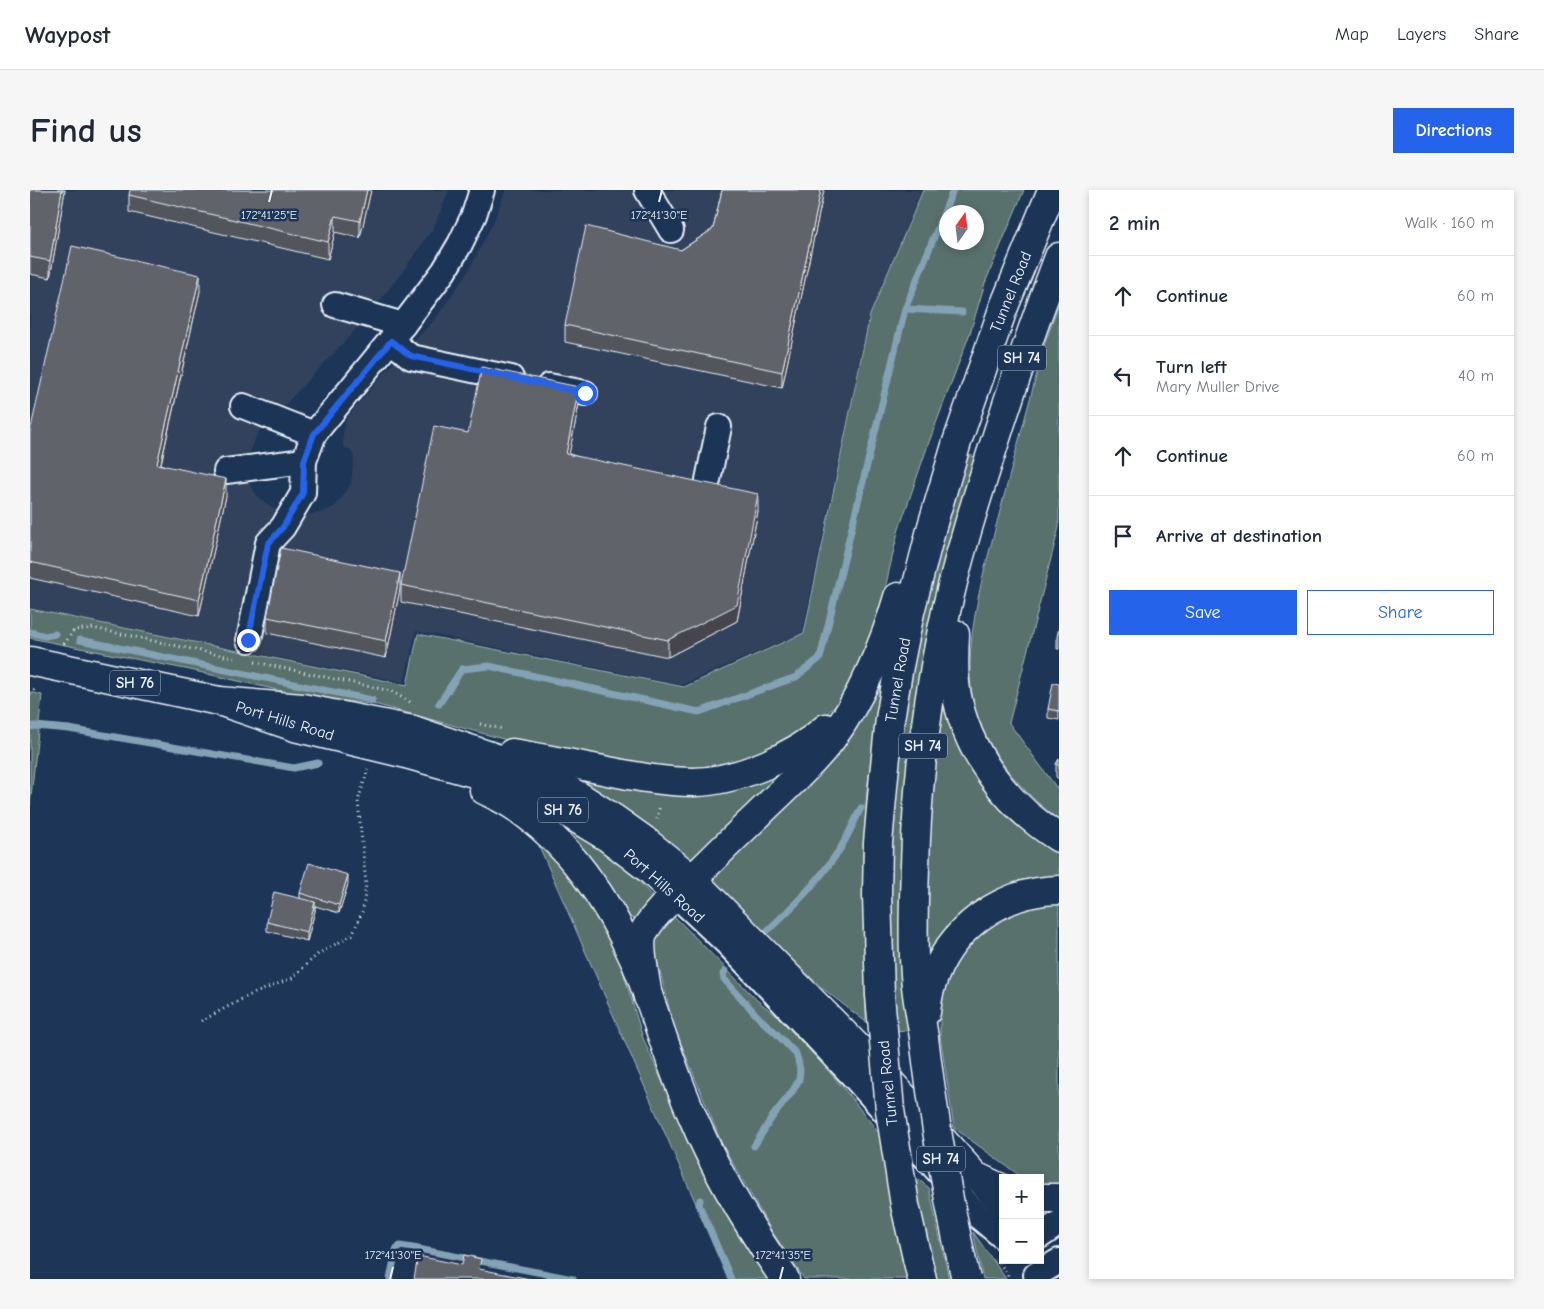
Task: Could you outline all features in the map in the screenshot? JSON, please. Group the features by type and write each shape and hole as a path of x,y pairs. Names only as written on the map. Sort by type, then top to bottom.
{"highway":[{"name":"Tunnel Road","path":"920,1268 905,1204 890,1110 880,995 877,894 878,843 886,757 899,666 910,612 956,442 1003,308 1052,190"},
{"name":"Tunnel Road","path":"966,1279 944,1179 914,975 916,828 924,744 934,674 948,603 967,530 989,460 1032,330 1059,257"},
{"path":"648,997 641,946 642,936 646,927 662,908 806,768 830,742 851,707 878,654 891,619 924,508 953,420 1003,308"},
{"path":"989,460 982,508 962,590 956,627 954,661 956,691 969,735 980,758 994,778 1009,797 1031,818 1059,838"},
{"name":"Port Hills Road","path":"34,673 219,701 302,708 412,730 517,766 579,796 629,829 684,887 793,981 871,1061 966,1184"},
{"name":"Port Hills Road","path":"219,701 298,728 376,746 506,782 586,823 627,851 650,870 684,887"},
{"path":"454,743 636,776 668,781 696,782 749,772 790,754 819,735 851,707"},
{"path":"430,761 514,807 543,829 576,863 600,897 618,926 635,960 691,1114 716,1165 765,1250 785,1279"},
{"path":"924,1038 926,1011 931,986 941,961 955,939 974,920 996,906 1020,895 1046,890 1059,890"},
{"path":"966,1184 999,1188"},
{"path":"1044,1198 1059,1198"}],"street":[{"path":"246,653 268,544 283,527 303,493 304,461 314,434 397,333 444,271 474,215 482,190"},
{"path":"647,190 671,230"},
{"path":"335,305 397,333 411,356 585,393"},
{"path":"243,406 314,434"},
{"path":"708,480 719,427"},
{"path":"226,471 304,461"},
{"name":"Port Hills Road","path":"966,1184 999,1206"},
{"name":"Port Hills Road","path":"966,1184 979,1217 999,1234"},
{"path":"1044,1233 1059,1223"},
{"path":"1034,1271 1059,1261"}],"path":[{"path":"61,650 66,639 74,630 93,628 246,653 391,691 417,706"},
{"path":"30,694 34,673"},
{"path":"479,724 507,730"},
{"path":"201,1021 248,996 292,978 318,954 352,935 363,910 366,884 358,800 376,746"},
{"path":"655,826 661,799"}],"shaded area":[{"path":"30,190 449,190 434,227 401,274 359,326 280,410 264,424 256,437 249,454 248,474 251,487 260,499 276,510 304,516 324,512 335,506 351,483 354,457 350,449 343,447 346,419 386,371 437,317 469,270 493,223 506,190 921,190 869,316 802,633 681,685 416,631 404,682 30,609"}],"green space":[{"path":"923,190 1024,190 985,283 970,333 898,532 881,606 855,681 837,704 815,725 772,752 697,773 562,755 378,705 295,694 190,670 30,638 30,609 407,685 418,634 684,687 804,633 870,315"},
{"path":"1059,303 1059,527 1009,723 1059,791 1059,820 1042,807 1012,775 988,739 973,699 970,664 978,597 984,571 1045,343"},
{"path":"962,454 977,457 905,822 900,882 900,928 908,1030 894,1031 891,1002 889,821 903,698"},
{"path":"874,684 882,686 867,789 863,856 866,1022 822,988 724,895 711,878"},
{"path":"944,685 1059,851 1059,877 1011,885 979,901 965,913 928,960 929,934 922,933 925,838"},
{"path":"30,692 42,695 30,806"},
{"path":"793,762 693,863 544,767 589,776"},
{"path":"547,812 612,851 656,901 639,919 625,917"},
{"path":"539,846 564,868 580,886 616,948 643,1038 680,1122 725,1211 769,1279 729,1279"},
{"path":"1059,898 1059,1189 1044,1187 1044,1174 1017,1174 954,1128 940,1035 940,1009 944,985 950,967 996,914"},
{"path":"667,913 678,920 758,1001 788,1025 845,1090 882,1137 911,1279 804,1279 771,1230 722,1144 673,1024 655,951 654,938"},
{"path":"907,1170 929,1188 949,1279 931,1279"},
{"path":"973,1232 1006,1279 983,1279"}],"building":[{"path":"30,190 62,190 50,261 30,257"},
{"path":"130,190 367,190 360,221 335,216 328,242 129,195"},
{"path":"722,190 821,190 782,372 565,325 586,226 681,250 713,229"},
{"path":"72,246 200,275 157,464 226,479 199,600 30,562 30,432"},
{"path":"482,367 579,387 566,454 758,494 737,605 668,640 401,585 434,426 468,433"},
{"path":"281,548 400,573 386,641 267,617"},
{"path":"1053,683 1059,684 1059,711 1048,709"},
{"path":"309,863 348,875 339,905 300,893"},
{"path":"274,892 315,902 307,932 267,922"},
{"path":"464,1255 481,1259 479,1269 530,1279 414,1279 418,1256 462,1265"}],"waterway":[{"path":"439,704 462,669 489,666 699,712 796,677 820,658 905,309 953,190"},
{"path":"905,309 962,312"},
{"path":"30,632 45,636 55,634"},
{"path":"80,640 372,700"},
{"path":"30,727 69,729 294,768 318,763"},
{"path":"766,932 796,903 832,861 861,808"},
{"path":"725,971 723,974 724,979 760,1019 796,1054 800,1070 799,1080 792,1092 773,1116 754,1146"},
{"path":"700,1200 699,1205 731,1279"},
{"path":"390,1279 396,1250 400,1246 573,1279"}],"route":[{"path":"248,640 268,544 283,527 303,493 304,461 314,434 391,341 411,356 585,393"}]}
